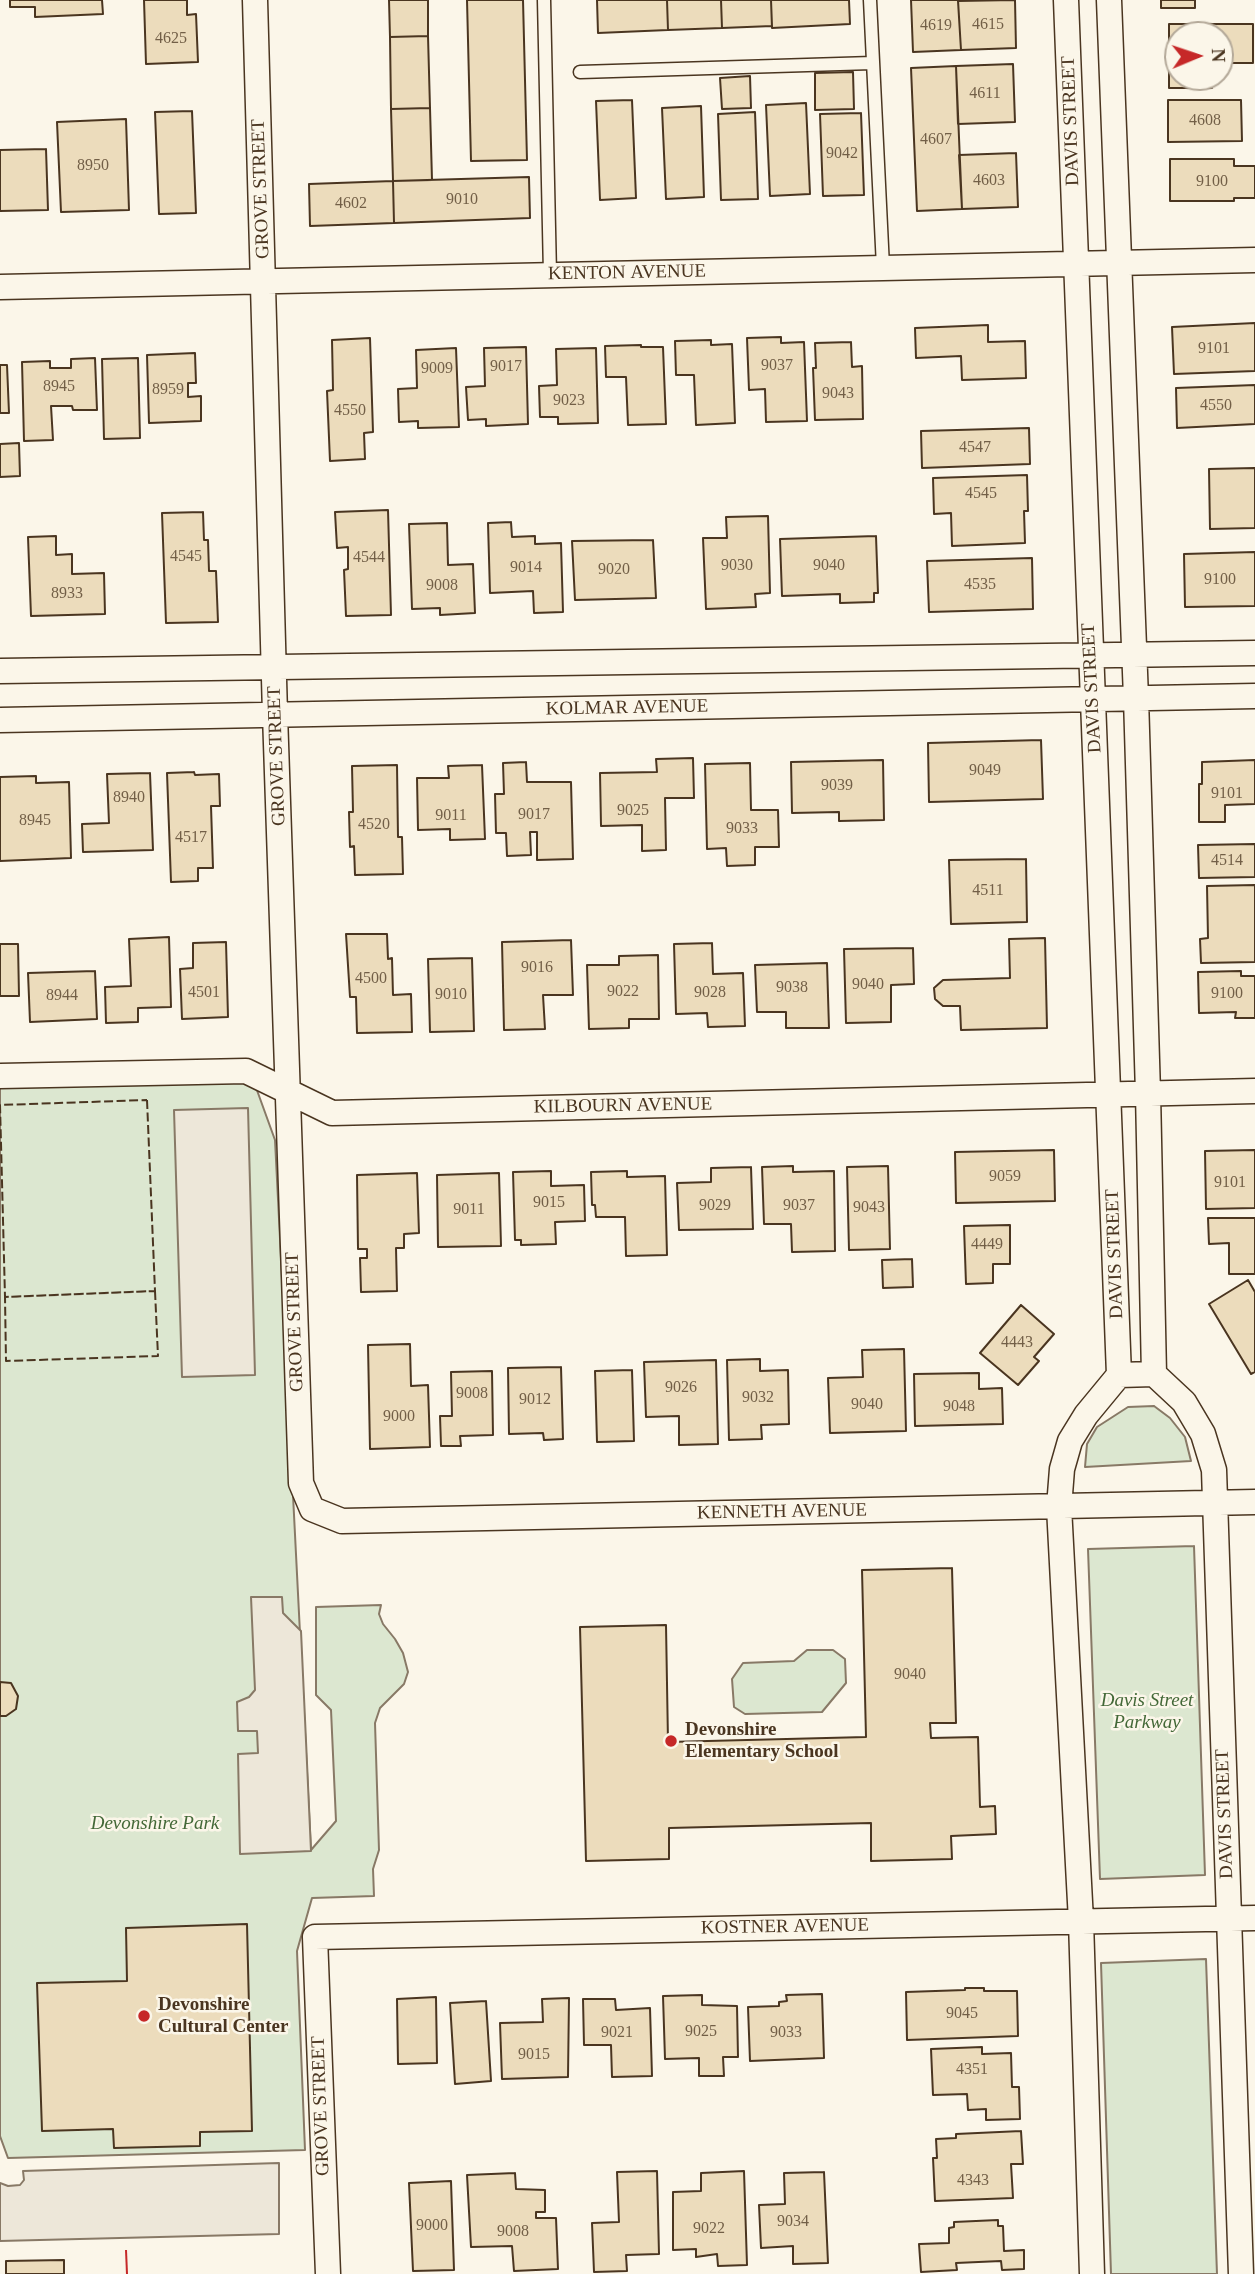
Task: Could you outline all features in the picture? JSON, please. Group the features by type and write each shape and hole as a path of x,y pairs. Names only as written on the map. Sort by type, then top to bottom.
{"street":[{"name":"GROVE STREET","path":"255,0 275,714 301,1483 312,1509"},
{"name":"DAVIS STREET","path":"1066,0 1119,1375"},
{"name":"DAVIS STREET","path":"1109,0 1136,698 1154,1374 1184,1402 1203,1434 1214,1469 1241,2274"},
{"name":"KENTON AVENUE","path":"0,287 1255,260"},
{"path":"0,671 1255,653"},
{"name":"KOLMAR AVENUE","path":"0,720 1255,696"},
{"name":"KILBOURN AVENUE","path":"0,1076 246,1071 331,1112 1255,1091"},
{"path":"1092,2274 1081,1921 1059,1507 1062,1469 1070,1441 1086,1415 1119,1375 1154,1374"},
{"name":"KENNETH AVENUE","path":"312,1509 342,1521 1255,1502"},
{"name":"KOSTNER AVENUE","path":"315,1937 1255,1918"},
{"name":"GROVE STREET","path":"315,1937 328,2274"}],"lane":[{"path":"544,0 550,274"},
{"path":"870,0 883,267"},
{"path":"580,72 872,63"}],"green space":[{"name":"Devonshire Park","path":"254,1082 275,1140 311,1850 336,1821 331,1710 316,1695 316,1607 381,1605 379,1614 383,1624 403,1653 408,1672 404,1684 380,1708 375,1723 379,1850 373,1869 374,1896 312,1898 297,1951 305,2150 8,2158 0,2136 0,1087"},
{"path":"1154,1406 1170,1418 1185,1437 1191,1461 1085,1467 1087,1444 1097,1427 1128,1407"},
{"name":"Davis Street Parkway","path":"1194,1546 1205,1875 1100,1879 1088,1549"},
{"path":"807,1650 833,1650 845,1659 846,1683 822,1712 745,1714 734,1707 732,1679 743,1663 794,1661"},
{"path":"1206,1959 1217,2274 1111,2274 1101,1963"}],"shaded area":[{"path":"248,1108 255,1375 182,1377 174,1110"},
{"path":"251,1597 282,1597 283,1613 301,1631 311,1851 240,1854 238,1754 258,1753 257,1731 238,1731 237,1702 249,1697 255,1690"},
{"path":"279,2163 279,2234 0,2241 0,2183 8,2186 20,2185 24,2180 23,2171"}],"building":[{"path":"10,0 102,0 103,14 35,17 35,7 10,7"},
{"path":"144,0 187,0 187,15 196,14 198,62 146,64"},
{"path":"389,0 428,0 428,36 390,37"},
{"path":"467,0 523,0 527,160 471,161"},
{"path":"597,0 667,0 668,30 598,33"},
{"path":"667,0 721,0 722,28 668,30"},
{"path":"721,0 771,0 772,26 722,28"},
{"path":"771,0 849,0 850,24 772,28"},
{"path":"911,0 958,0 961,50 913,52"},
{"path":"1015,0 1016,48 961,50 958,1"},
{"path":"1161,0 1195,0 1195,8 1161,8"},
{"path":"1234,24 1253,24 1253,63 1234,63"},
{"path":"428,36 430,108 391,109 390,37"},
{"path":"1013,64 1015,122 958,124 956,66"},
{"path":"956,66 962,209 917,211 911,68"},
{"path":"853,72 854,109 815,110 815,73"},
{"path":"750,76 751,108 722,109 720,78"},
{"path":"632,100 636,198 600,200 596,101"},
{"path":"1168,100 1241,100 1242,141 1168,142"},
{"path":"806,103 810,194 770,196 766,105"},
{"path":"701,106 704,197 666,199 662,108"},
{"path":"430,108 432,180 393,181 391,109"},
{"path":"192,111 196,213 159,214 155,112"},
{"path":"755,112 758,199 721,200 718,114"},
{"path":"861,113 864,195 823,196 820,114"},
{"path":"126,119 129,210 61,212 57,122"},
{"path":"46,149 48,210 0,211 0,150"},
{"path":"1016,153 1018,207 962,209 959,155"},
{"path":"1170,159 1234,159 1234,166 1255,166 1255,198 1234,198 1234,201 1170,201"},
{"path":"529,177 530,218 394,223 393,181"},
{"path":"393,181 394,223 310,226 309,184"},
{"path":"1255,323 1255,371 1174,374 1172,327"},
{"path":"988,325 988,342 1025,341 1026,378 962,380 961,356 916,358 915,328"},
{"path":"781,337 781,343 804,342 807,421 766,422 765,389 749,390 747,338"},
{"path":"370,338 373,432 364,433 365,459 330,461 327,391 333,390 332,340"},
{"path":"711,340 711,345 732,344 735,423 696,425 694,375 676,375 675,341"},
{"path":"851,342 852,367 862,366 863,419 815,420 815,343"},
{"path":"605,346 663,347 666,424 628,425 626,377 606,377"},
{"path":"526,347 528,424 486,426 486,419 468,420 466,387 485,386 484,348"},
{"path":"456,348 459,427 418,428 418,421 399,422 398,389 417,388 416,350"},
{"path":"596,348 598,423 558,424 558,417 540,417 539,386 557,385 556,349"},
{"path":"195,353 196,383 188,383 188,397 201,396 201,421 149,423 147,355"},
{"path":"95,358 97,410 51,406 53,440 24,441 22,362 50,361 50,368 71,368 71,359"},
{"path":"138,358 140,438 104,439 102,359"},
{"path":"0,365 7,365 9,413 0,413"},
{"path":"1255,385 1255,424 1177,428 1176,388"},
{"path":"1029,428 1030,464 922,468 921,431"},
{"path":"19,443 20,476 0,477 0,444"},
{"path":"1255,468 1255,528 1210,529 1209,469"},
{"path":"1027,475 1025,543 952,546 951,513 934,514 933,478"},
{"path":"388,510 391,615 346,616 344,570 348,569 348,547 337,548 335,512"},
{"path":"203,512 204,540 208,540 209,571 216,571 218,622 166,623 162,513"},
{"path":"768,516 770,593 755,594 756,607 706,609 703,538 727,538 726,517"},
{"path":"511,522 512,537 535,536 535,544 561,543 563,612 534,613 533,591 490,593 488,523"},
{"path":"447,523 448,565 473,564 475,613 440,615 440,608 412,609 409,524"},
{"path":"56,536 56,555 72,554 72,574 104,573 105,614 31,616 28,537"},
{"path":"876,536 878,593 874,593 874,602 840,603 840,594 782,596 780,539"},
{"path":"653,540 656,598 575,600 572,541"},
{"path":"1255,552 1255,606 1185,607 1184,554"},
{"path":"1032,558 1033,609 929,612 927,561"},
{"path":"1041,740 1043,799 929,802 928,743"},
{"path":"693,758 694,798 665,798 666,850 642,851 642,825 601,826 600,773 657,772 656,759"},
{"path":"883,760 884,820 839,821 839,812 792,813 791,762"},
{"path":"1255,760 1255,804 1225,805 1225,822 1199,822 1202,762"},
{"path":"526,762 527,782 571,782 573,859 537,860 537,832 530,832 531,855 507,856 506,833 496,833 495,794 504,794 503,763"},
{"path":"750,763 751,810 778,810 779,847 755,847 755,865 727,866 726,848 707,849 705,764"},
{"path":"397,765 398,837 402,837 403,874 355,875 354,846 350,847 349,812 353,812 352,766"},
{"path":"482,765 485,839 450,840 450,829 418,830 417,778 449,778 448,766"},
{"path":"194,772 195,775 219,774 220,806 211,806 213,868 198,868 198,881 171,882 167,773"},
{"path":"150,773 153,850 83,852 82,824 109,823 107,774"},
{"path":"36,776 36,783 69,782 71,858 0,861 0,777"},
{"path":"1255,844 1255,877 1199,878 1198,845"},
{"path":"1026,859 1027,922 951,924 949,860"},
{"path":"1255,885 1255,962 1201,963 1200,939 1208,938 1207,886"},
{"path":"346,934 387,934 388,959 392,958 393,995 411,994 412,1032 357,1033 356,997 350,997"},
{"path":"169,937 171,1007 138,1008 138,1022 106,1023 105,987 131,986 129,939"},
{"path":"1045,938 1047,1028 961,1030 960,1006 943,1006 935,999 934,988 943,980 1010,978 1009,939"},
{"path":"571,940 573,995 543,995 545,1029 504,1030 502,942"},
{"path":"226,942 228,1017 182,1019 180,969 193,968 193,943"},
{"path":"712,943 713,974 743,973 745,1026 708,1027 707,1013 676,1014 674,944"},
{"path":"0,944 18,944 19,996 0,996"},
{"path":"913,948 914,984 891,985 891,1022 846,1023 844,949"},
{"path":"658,955 659,1019 629,1019 629,1028 589,1029 587,965 619,965 619,956"},
{"path":"472,958 474,1031 430,1032 428,959"},
{"path":"827,963 829,1028 786,1028 786,1012 757,1012 755,965"},
{"path":"95,971 97,1019 30,1022 28,973"},
{"path":"1241,971 1241,976 1255,976 1255,1018 1235,1018 1236,1012 1199,1013 1198,972"},
{"path":"1054,1150 1055,1201 956,1203 955,1152"},
{"path":"1255,1150 1255,1208 1206,1209 1205,1151"},
{"path":"793,1166 793,1172 834,1171 835,1251 792,1252 791,1224 764,1224 762,1167"},
{"path":"888,1166 890,1249 849,1250 847,1167"},
{"path":"751,1167 753,1229 679,1230 677,1183 711,1182 711,1168"},
{"path":"551,1171 551,1186 584,1185 585,1221 555,1222 556,1244 521,1245 521,1240 515,1240 513,1172"},
{"path":"627,1171 627,1177 665,1176 667,1255 626,1256 625,1217 596,1217 595,1205 592,1205 591,1172"},
{"path":"417,1173 419,1233 404,1234 404,1248 396,1248 397,1291 361,1292 360,1258 367,1258 367,1249 358,1249 357,1175"},
{"path":"499,1173 501,1246 438,1247 437,1175"},
{"path":"1208,1218 1255,1218 1255,1274 1229,1274 1229,1243 1209,1244"},
{"path":"1010,1225 1010,1264 993,1264 993,1283 966,1284 964,1226"},
{"path":"912,1259 913,1287 883,1288 882,1260"},
{"path":"1248,1280 1255,1292 1255,1372 1251,1374 1209,1304"},
{"path":"1021,1305 1054,1334 1034,1357 1039,1361 1018,1385 980,1353"},
{"path":"410,1344 411,1386 428,1385 430,1447 370,1449 368,1345"},
{"path":"904,1349 906,1431 830,1433 828,1378 863,1377 862,1350"},
{"path":"760,1359 760,1371 788,1370 789,1424 761,1425 762,1439 729,1440 727,1360"},
{"path":"716,1360 718,1444 679,1445 679,1416 646,1417 644,1362"},
{"path":"561,1367 563,1439 544,1440 543,1433 509,1434 508,1368"},
{"path":"632,1370 634,1441 597,1442 595,1371"},
{"path":"492,1371 493,1435 460,1436 461,1446 441,1446 440,1416 452,1416 451,1372"},
{"path":"979,1373 979,1389 1002,1388 1003,1424 915,1426 914,1374"},
{"path":"952,1568 956,1723 930,1723 931,1738 978,1737 980,1807 995,1806 996,1834 951,1836 952,1859 871,1861 871,1823 669,1828 669,1859 586,1861 580,1627 666,1625 668,1742 866,1737 862,1570"},
{"path":"0,1682 11,1683 18,1696 16,1709 6,1716 0,1716"},
{"name":"Devonshire Cultural Center","path":"247,1924 252,2131 200,2132 200,2146 114,2148 113,2129 42,2131 37,1983 127,1981 126,1928"},
{"path":"965,1988 1017,1991 1018,2036 907,2040 906,1992"},
{"path":"822,1994 824,2058 750,2061 748,2007 779,2006 779,2002 787,2001 786,1995"},
{"path":"702,1995 702,2005 737,2006 738,2057 723,2057 724,2076 699,2076 699,2058 665,2059 663,1996"},
{"path":"436,1997 437,2063 398,2064 397,1999"},
{"path":"569,1998 568,2077 502,2079 500,2023 543,2022 542,1999"},
{"path":"583,1999 615,1999 616,2010 650,2008 652,2076 612,2077 611,2045 584,2045"},
{"path":"486,2001 491,2081 455,2084 450,2003"},
{"path":"982,2047 982,2054 1011,2053 1012,2087 1019,2087 1020,2119 986,2120 986,2109 968,2110 967,2094 933,2095 931,2049"},
{"path":"1021,2131 1023,2164 1011,2164 1013,2198 935,2201 933,2158 937,2158 936,2139 956,2138 956,2134"},
{"path":"657,2171 659,2254 626,2255 627,2271 594,2272 592,2223 619,2222 617,2172"},
{"path":"744,2171 747,2265 718,2266 717,2254 696,2257 696,2249 673,2250 673,2192 701,2191 701,2173"},
{"path":"824,2172 828,2263 793,2264 793,2246 761,2248 759,2205 785,2204 784,2173"},
{"path":"515,2173 516,2189 545,2190 545,2212 536,2212 536,2218 556,2218 558,2269 514,2271 512,2246 471,2247 467,2175"},
{"path":"451,2181 454,2270 413,2271 409,2183"},
{"path":"998,2220 998,2226 1003,2226 1004,2251 1024,2250 1024,2269 1002,2270 1001,2261 956,2263 957,2270 921,2272 919,2244 949,2243 949,2228 954,2227 954,2222"},
{"path":"64,2260 64,2274 6,2274 6,2261"}],"fence":[{"path":"147,1100 155,1291 5,1297 0,1105 147,1100"},
{"path":"155,1291 158,1356 6,1361 5,1297 155,1291"}],"power":[{"path":"126,2250 127,2274"}],"place":[{"name":"Devonshire Elementary School","path":"671,1741"},
{"name":"Devonshire Cultural Center","path":"144,2016"}]}
